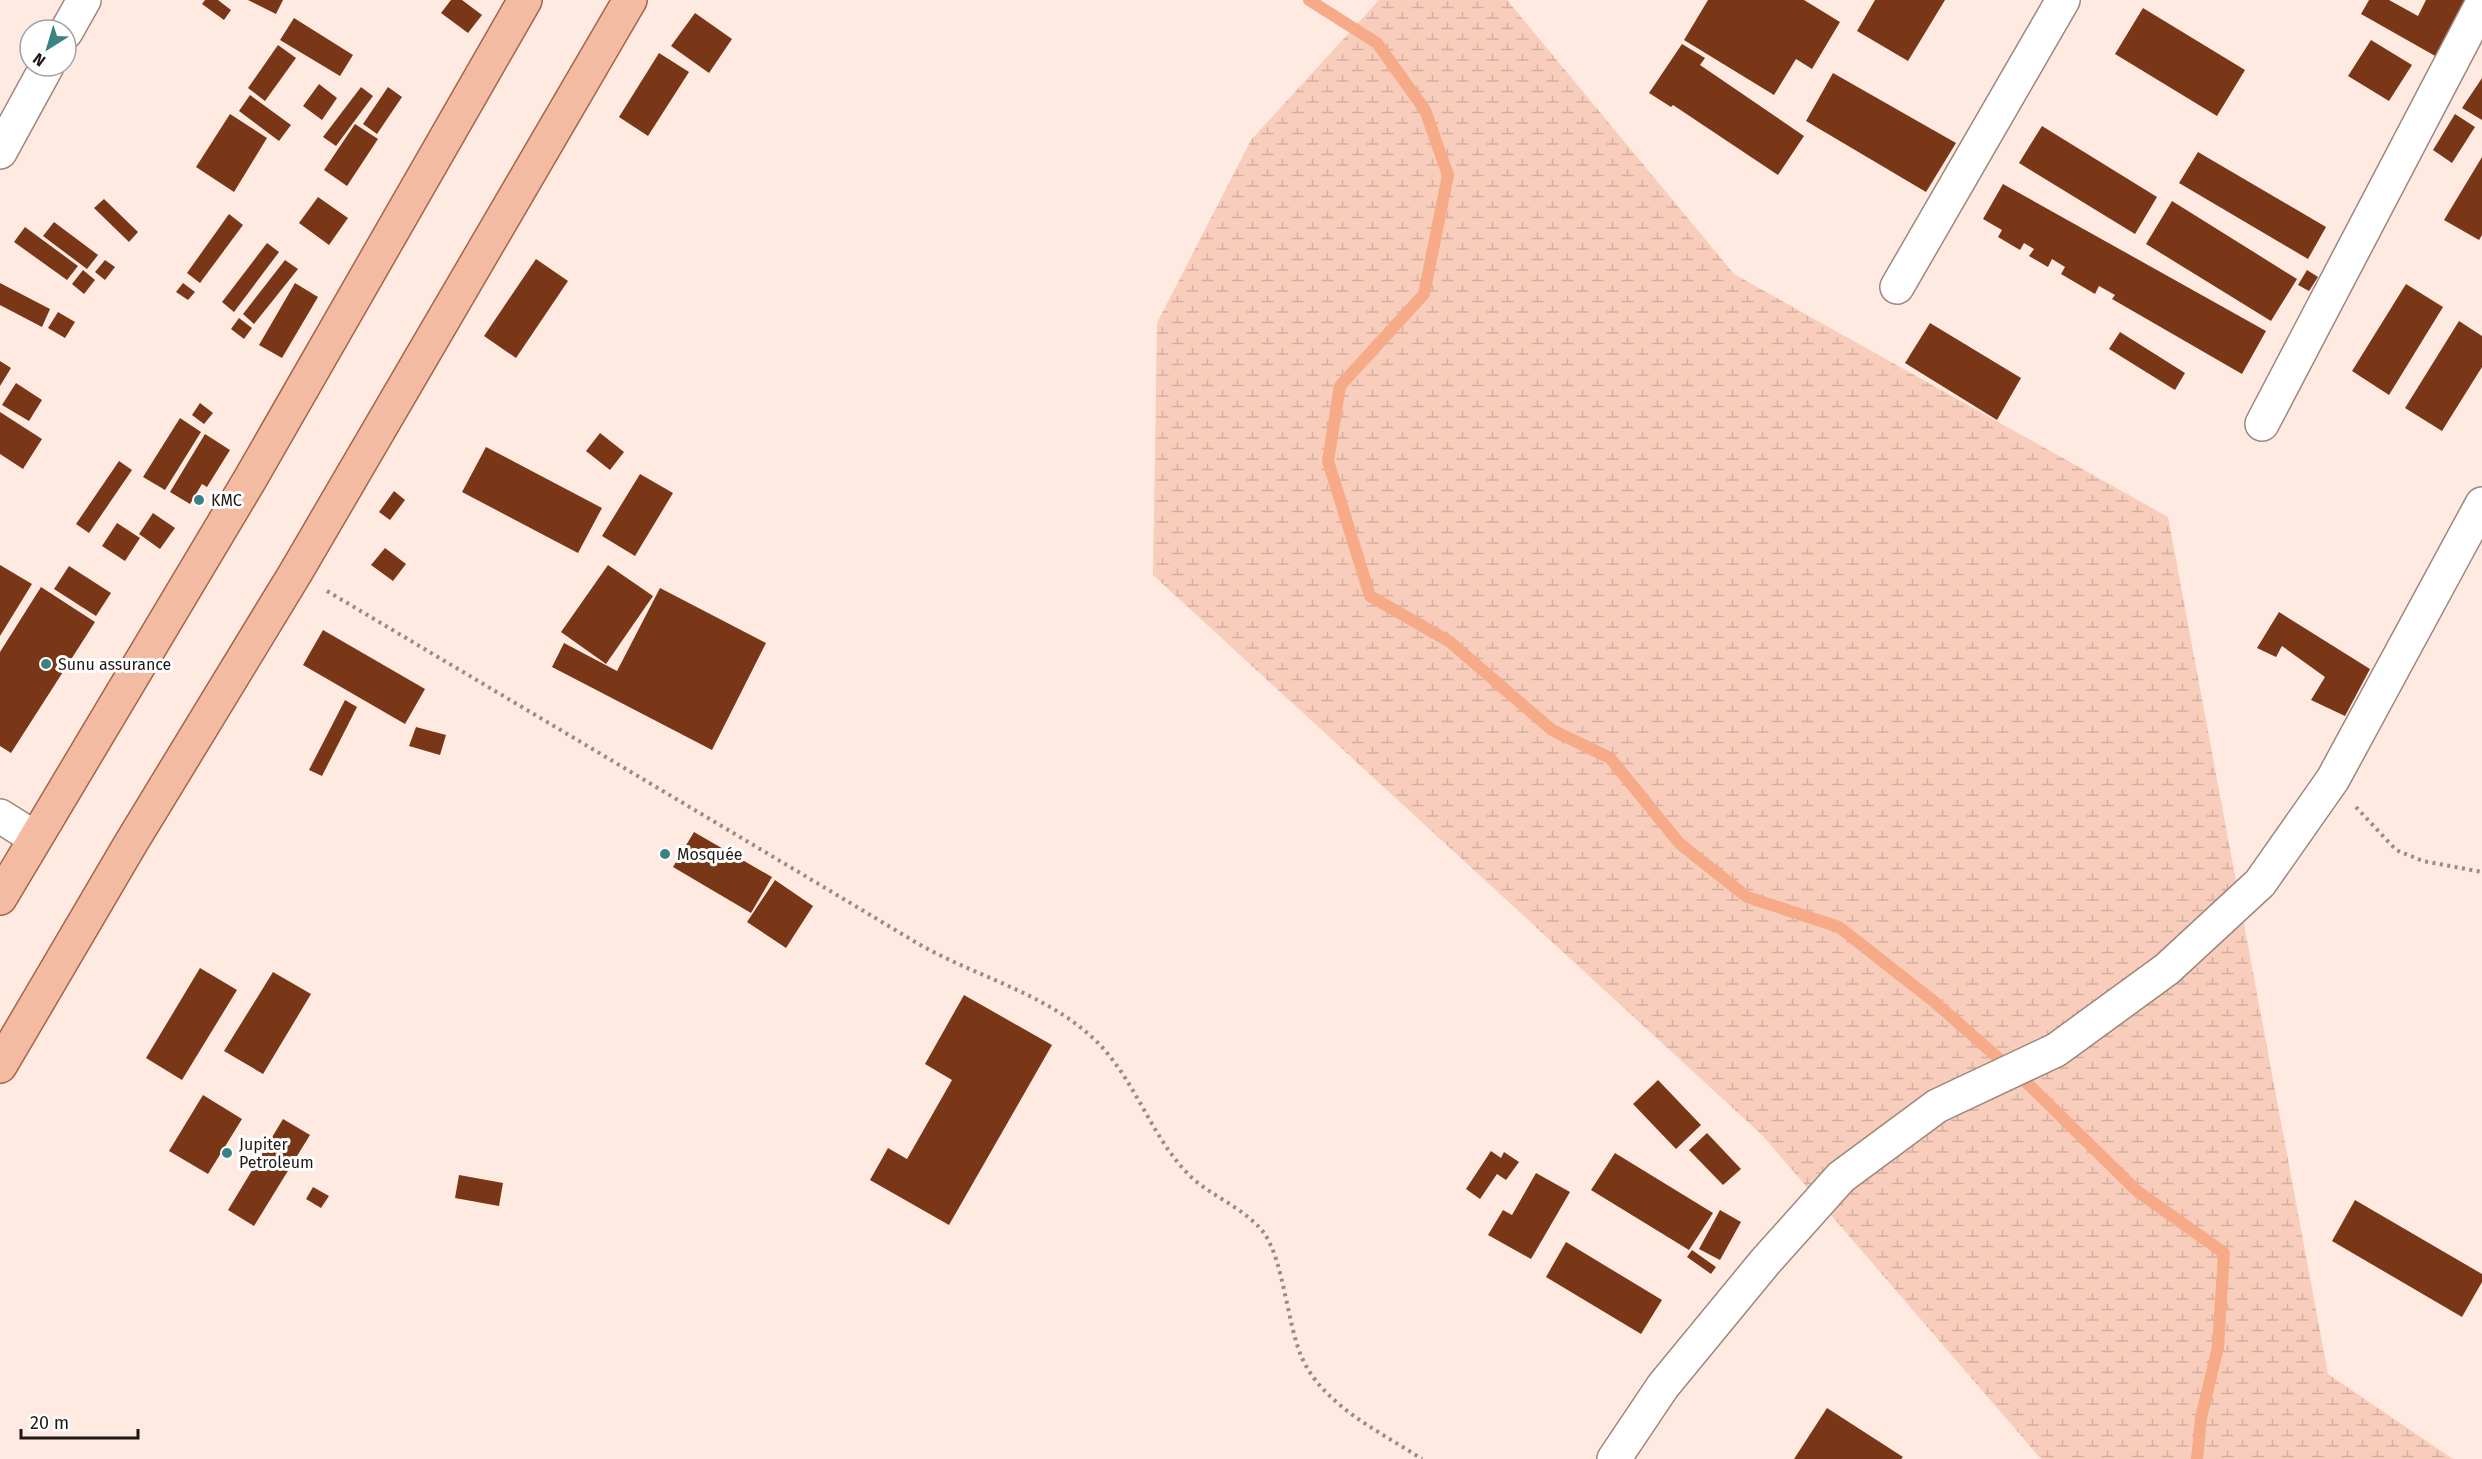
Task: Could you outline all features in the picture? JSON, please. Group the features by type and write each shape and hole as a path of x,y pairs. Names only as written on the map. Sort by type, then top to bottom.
{"main road":[{"path":"0,898 249,481 525,0"},
{"path":"0,1066 131,843 296,572 630,0"}],"street":[{"path":"74,18 84,0"},
{"path":"1897,287 2063,0"},
{"path":"2262,424 2482,4"},
{"path":"0,152 40,78"},
{"path":"1614,1459 1663,1386 1765,1262 1841,1177 1937,1106 2056,1050 2167,969 2260,883 2333,779 2482,504"},
{"path":"0,816 35,838"}],"path":[{"path":"296,572 927,949 1058,1010 1094,1038 1116,1062 1161,1139 1190,1176 1251,1220 1266,1236 1302,1358 1327,1394 1352,1414 1422,1459"},
{"path":"2333,779 2373,828 2396,850 2423,861 2482,872"}],"green space":[{"path":"1379,0 1507,0 1734,274 2168,517 2328,1374 2453,1459 2041,1459 1762,1135 1153,575 1157,323 1251,140"}],"building":[{"path":"205,0 218,0 231,10 224,20 202,4"},
{"path":"248,0 283,0 276,14"},
{"path":"451,0 462,0 482,15 468,33 441,13"},
{"path":"1708,0 1804,0 1840,22 1812,69 1796,59 1774,95 1684,40"},
{"path":"1875,0 1945,0 1908,61 1857,31"},
{"path":"2369,0 2389,0 2418,16 2426,0 2469,0 2437,57 2361,14"},
{"path":"2143,8 2245,70 2217,116 2115,54"},
{"path":"695,13 732,39 709,73 671,46"},
{"path":"294,18 353,55 340,76 280,40"},
{"path":"2371,40 2412,65 2389,101 2348,76"},
{"path":"1682,44 1705,58 1700,65 1804,136 1778,175 1673,105 1671,107 1649,93"},
{"path":"278,45 296,58 265,101 248,88"},
{"path":"659,53 689,72 648,136 619,117"},
{"path":"1833,73 1956,143 1926,192 1806,121"},
{"path":"2482,78 2482,120 2462,108"},
{"path":"319,84 337,98 322,120 303,106"},
{"path":"361,87 373,96 336,146 323,137"},
{"path":"388,87 402,97 377,134 363,124"},
{"path":"250,95 291,125 279,141 239,111"},
{"path":"230,114 267,138 234,192 196,167"},
{"path":"2455,114 2475,127 2452,163 2433,150"},
{"path":"355,124 378,139 347,186 324,170"},
{"path":"2042,126 2157,197 2135,234 2019,163"},
{"path":"2198,152 2326,227 2308,259 2179,183"},
{"path":"2482,157 2482,235 2479,240 2444,220"},
{"path":"2003,184 2266,331 2242,374 2112,299 2115,295 2099,286 2095,294 2061,274 2065,267 2052,259 2048,267 2029,256 2034,249 2024,243 2020,250 1998,237 2002,230 1983,219"},
{"path":"318,197 348,218 329,245 299,223"},
{"path":"104,199 138,232 129,242 94,208"},
{"path":"2172,201 2297,279 2271,321 2146,244"},
{"path":"229,214 243,225 200,283 187,273"},
{"path":"54,222 98,255 87,269 43,236"},
{"path":"25,227 78,266 67,280 14,242"},
{"path":"267,243 279,252 234,312 222,302"},
{"path":"536,259 568,281 516,358 484,336"},
{"path":"105,260 115,267 105,280 95,272"},
{"path":"285,260 298,269 254,324 243,314"},
{"path":"83,270 95,280 84,294 72,284"},
{"path":"2307,270 2318,277 2309,291 2298,285"},
{"path":"0,283 50,309 42,327 0,305"},
{"path":"183,283 195,292 188,300 176,292"},
{"path":"295,283 318,297 282,358 259,345"},
{"path":"2406,284 2443,307 2389,395 2352,371"},
{"path":"58,312 75,322 65,338 48,328"},
{"path":"239,318 252,328 244,339 231,329"},
{"path":"2459,321 2482,336 2482,367 2442,431 2405,408"},
{"path":"1930,323 2021,378 1997,420 1905,363"},
{"path":"2120,332 2185,373 2175,390 2109,349"},
{"path":"0,361 11,368 0,386"},
{"path":"16,383 42,400 29,421 2,405"},
{"path":"200,403 213,413 204,424 192,415"},
{"path":"0,412 42,439 23,469 0,454"},
{"path":"180,418 201,432 165,490 143,477"},
{"path":"600,433 624,452 610,470 586,451"},
{"path":"205,434 230,450 207,487 202,484 190,504 170,492"},
{"path":"486,447 602,508 578,553 462,492"},
{"path":"119,461 132,470 89,533 76,524"},
{"path":"640,474 673,493 635,556 602,536"},
{"path":"394,491 405,500 390,520 379,512"},
{"path":"153,513 175,528 160,549 139,534"},
{"path":"117,523 140,538 125,561 102,546"},
{"path":"385,548 406,564 393,581 371,565"},
{"path":"0,565 32,584 0,636"},
{"path":"608,565 653,596 606,664 561,632"},
{"path":"69,566 111,593 96,616 54,589"},
{"path":"41,587 95,622 11,753 0,746 0,652"},
{"path":"660,588 766,643 712,750 552,667 564,643 617,671"},
{"path":"2279,612 2370,669 2345,716 2311,700 2325,677 2282,646 2276,657 2257,648"},
{"path":"323,630 425,689 405,724 303,665"},
{"path":"345,700 357,707 322,776 309,770"},
{"path":"416,727 446,735 440,755 409,746"},
{"path":"694,832 772,877 751,913 673,867"},
{"path":"775,880 813,906 786,948 747,922"},
{"path":"200,968 237,990 182,1080 146,1058"},
{"path":"273,972 311,994 263,1074 224,1051"},
{"path":"964,995 1052,1045 949,1225 870,1180 888,1148 907,1159 952,1080 925,1064"},
{"path":"1658,1080 1701,1125 1676,1149 1633,1104"},
{"path":"203,1095 242,1119 208,1174 169,1151"},
{"path":"283,1119 310,1135 254,1226 228,1210"},
{"path":"1707,1133 1741,1169 1723,1185 1689,1150"},
{"path":"1491,1151 1501,1158 1504,1152 1519,1162 1506,1180 1497,1174 1480,1199 1466,1189"},
{"path":"1615,1153 1713,1213 1689,1250 1591,1190"},
{"path":"1536,1173 1570,1192 1531,1259 1488,1235 1503,1210 1512,1215"},
{"path":"459,1175 503,1183 499,1206 455,1198"},
{"path":"313,1187 329,1196 321,1208 306,1199"},
{"path":"2355,1200 2482,1274 2482,1282 2462,1317 2332,1241"},
{"path":"1720,1210 1741,1222 1720,1260 1699,1249"},
{"path":"1566,1242 1662,1300 1641,1334 1546,1277"},
{"path":"1692,1250 1716,1267 1711,1274 1687,1257"},
{"path":"1827,1408 1903,1457 1901,1459 1794,1459"}],"waterway":[{"path":"1309,0 1377,43 1425,110 1448,175 1424,294 1340,386 1328,461 1370,596 1450,642 1552,730 1610,758 1680,844 1747,897 1839,927 1932,1000 2027,1083 2137,1191 2224,1253 2218,1347 2201,1418 2197,1459"}],"place":[{"name":"KMC","path":"199,500"},
{"name":"Sunu assurance","path":"46,664"},
{"name":"Mosquée","path":"665,854"},
{"name":"Jupiter Petroleum","path":"227,1153"}]}
